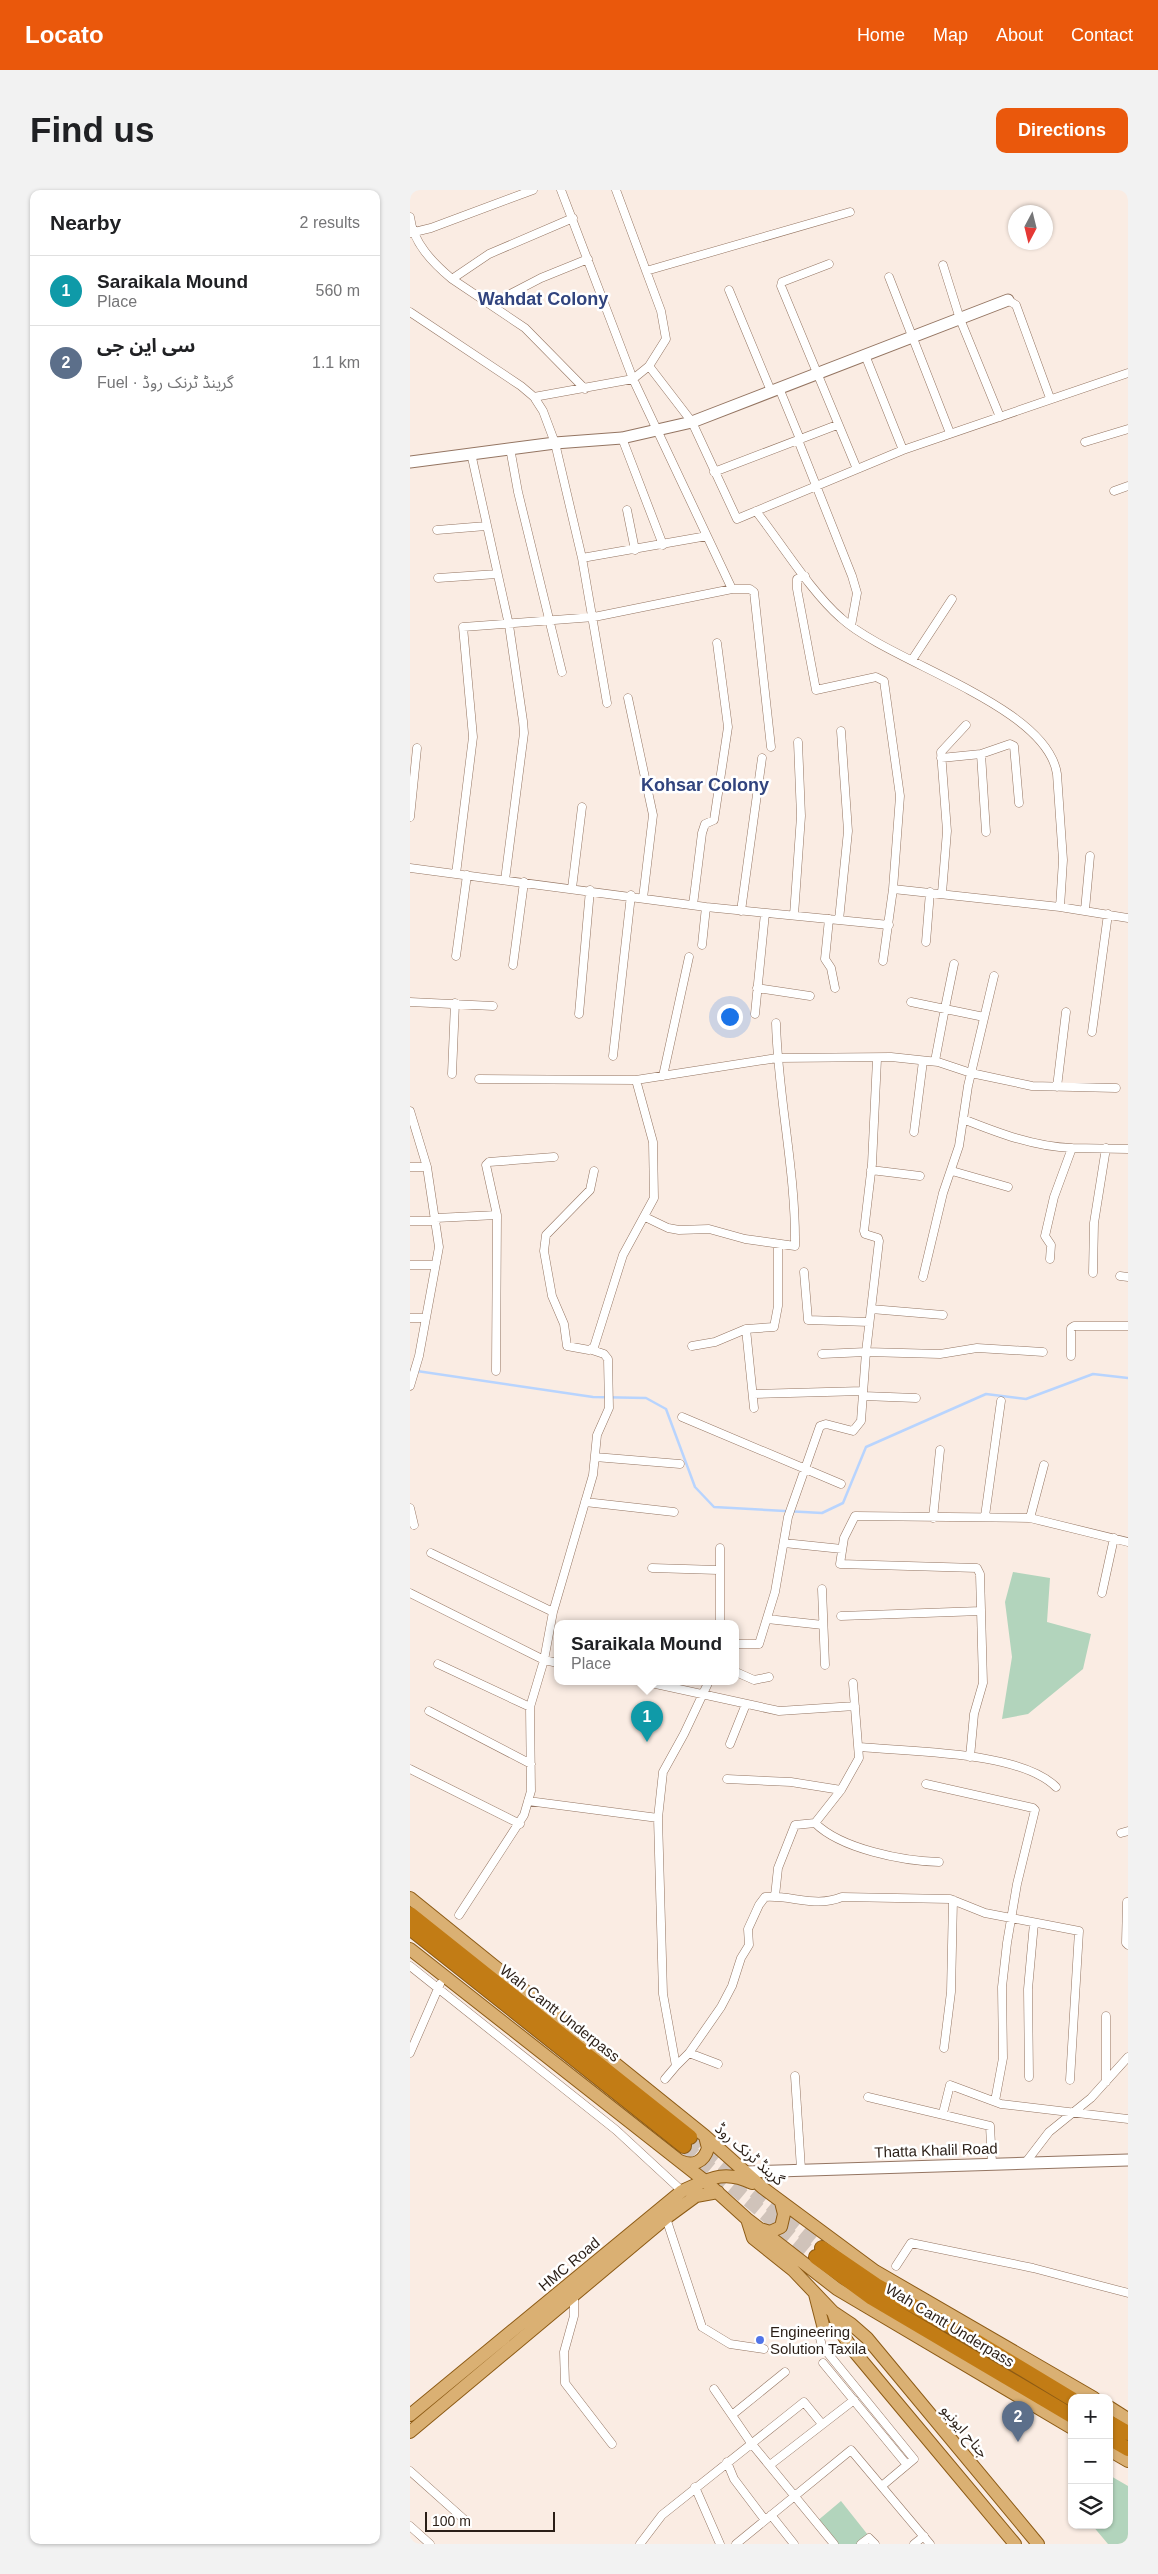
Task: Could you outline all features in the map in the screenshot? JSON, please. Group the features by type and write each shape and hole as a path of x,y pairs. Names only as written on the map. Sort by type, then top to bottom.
{"highway":[{"name":"Wah Cantt Underpass","path":"410,1914 687,2141 410,1928"},
{"name":"Wah Cantt Underpass","path":"1068,2397 966,2335 819,2252 872,2298 1068,2414"},
{"path":"1113,2424 1128,2433"},
{"path":"1111,2439 1128,2449"}],"main road":[{"name":"گرینڈ ٹرنک روڈ","path":"410,1898 705,2136 741,2174 875,2270 1087,2394"},
{"path":"410,1949 440,1981 628,2121 705,2181 747,2219 837,2289 1068,2426"},
{"path":"678,2160 686,2164 700,2161 708,2148 705,2136"},
{"name":"HMC Road","path":"410,2432 682,2191 724,2174 741,2174"},
{"path":"721,2195 728,2179 741,2174"},
{"name":"HMC Road","path":"410,2416 696,2196 721,2195"},
{"path":"760,2229 770,2232 781,2227 784,2214 781,2202"},
{"name":"جناح ایونیو","path":"747,2219 753,2238 793,2270 833,2312 867,2338 1038,2544"},
{"path":"815,2294 824,2329"},
{"path":"833,2312 839,2329 853,2350 1015,2544"},
{"path":"1113,2410 1128,2419"},
{"path":"1113,2452 1128,2461"}],"street":[{"path":"412,233 500,204 533,190"},
{"path":"561,190 633,379 732,589"},
{"path":"534,397 633,379 649,366 666,339 661,311 616,190"},
{"path":"646,271 850,212"},
{"path":"410,217 412,233 434,264 452,279 525,328 585,389"},
{"path":"452,279 489,254 573,218"},
{"path":"491,304 541,278 588,259"},
{"path":"829,264 782,282 837,425 857,469"},
{"path":"943,265 960,319 1000,417"},
{"path":"889,277 950,433"},
{"path":"729,290 799,439 857,593 851,626"},
{"path":"410,462 510,448 622,438 692,422 1008,300 1016,305 1050,398"},
{"path":"410,312 521,386 534,397 543,411 555,443 582,558 594,617 607,703"},
{"path":"865,355 904,450"},
{"path":"649,366 692,422 737,519 904,450 1050,398 1128,373"},
{"path":"714,472 837,425"},
{"path":"1085,442 1128,430"},
{"path":"622,438 663,545"},
{"path":"510,448 518,492 562,672"},
{"path":"471,453 509,625 524,733 505,880"},
{"path":"1114,490 1128,486"},
{"path":"627,510 635,550"},
{"path":"756,511 804,576 840,618 912,660 990,701 1019,722 1045,747 1055,761 1063,860 1060,907"},
{"path":"437,530 486,526"},
{"path":"582,558 707,536"},
{"path":"438,578 497,574"},
{"path":"804,576 797,579 797,589 816,690 876,677 884,681 900,796 893,889 883,961"},
{"path":"456,874 473,737 463,627 551,622 594,617 732,589 750,589 754,592 771,748"},
{"path":"912,660 952,599"},
{"path":"694,905 702,833 705,824 714,820 727,742 727,713 717,644"},
{"path":"628,698 653,815 643,898"},
{"path":"942,893 947,831 941,752 966,725"},
{"path":"839,920 848,831 841,731"},
{"path":"794,915 801,816 798,742"},
{"path":"941,758 981,754 1010,744 1014,746 1019,803"},
{"path":"410,817 417,748"},
{"path":"981,754 986,832"},
{"path":"741,911 762,758"},
{"path":"572,888 582,807"},
{"path":"1085,910 1090,856"},
{"path":"410,868 631,895 706,907 889,925"},
{"path":"456,956 467,875"},
{"path":"513,965 524,882"},
{"path":"893,889 1085,910 1128,918"},
{"path":"579,1014 590,890"},
{"path":"926,942 930,892"},
{"path":"613,1056 631,895"},
{"path":"702,944 706,907"},
{"path":"755,1014 765,913"},
{"path":"1092,1032 1108,914"},
{"path":"829,919 824,959 831,968 835,988"},
{"path":"663,1076 689,957"},
{"path":"935,1062 954,964"},
{"path":"924,1277 944,1193 952,1171 971,1072 994,976"},
{"path":"757,988 810,996"},
{"path":"410,1002 493,1006"},
{"path":"911,1002 984,1017"},
{"path":"452,1074 455,1003"},
{"path":"1057,1087 1066,1012"},
{"path":"646,1217 668,1228 679,1230 714,1230 778,1245 796,1246 796,1204 777,1058 776,1023"},
{"path":"479,1079 636,1080 777,1058 877,1059 891,1057 935,1062 1032,1086 1116,1088"},
{"path":"739,1644 759,1644 775,1592 788,1517 822,1424 847,1432 857,1428 861,1422 866,1352 879,1241 875,1236 865,1234 864,1231 871,1170 877,1059"},
{"path":"914,1132 923,1060"},
{"path":"592,1350 623,1255 646,1217 654,1198 654,1160 651,1134 636,1080"},
{"path":"410,1111 427,1167 439,1247 419,1356 410,1386"},
{"path":"963,1119 1022,1139 1054,1147 1128,1149"},
{"path":"1050,1259 1051,1245 1045,1236 1054,1197 1072,1148"},
{"path":"1093,1272 1094,1223 1106,1148"},
{"path":"496,1371 497,1215 486,1166 490,1162 554,1157"},
{"path":"410,1167 427,1167"},
{"path":"871,1170 920,1176"},
{"path":"459,1915 520,1824 531,1791 530,1707 554,1628 553,1612 593,1475 597,1434 609,1408 608,1359 604,1354 592,1350 568,1346 564,1324 552,1296 544,1251 546,1235 590,1190 594,1171"},
{"path":"952,1171 1008,1187"},
{"path":"410,1221 497,1215"},
{"path":"692,1346 716,1342 746,1329 774,1327 776,1325 778,1245"},
{"path":"410,1265 435,1264"},
{"path":"804,1272 808,1320 869,1322"},
{"path":"871,1309 943,1315"},
{"path":"410,1318 426,1318"},
{"path":"1071,1356 1074,1326 1128,1326"},
{"path":"746,1329 754,1408"},
{"path":"822,1354 866,1352 940,1354 977,1348 1043,1352"},
{"path":"753,1394 863,1394 916,1398"},
{"path":"985,1516 1001,1401"},
{"path":"682,1417 841,1484"},
{"path":"933,1518 940,1450"},
{"path":"595,1457 680,1464"},
{"path":"1030,1518 1044,1465"},
{"path":"585,1502 674,1512"},
{"path":"410,1508 414,1525"},
{"path":"970,1757 974,1714 983,1683 980,1574 977,1568 840,1564 839,1560 842,1549 855,1516 1030,1518 1128,1542"},
{"path":"1102,1593 1114,1538"},
{"path":"784,1543 842,1549"},
{"path":"720,1548 718,1570 720,1620"},
{"path":"431,1553 553,1612"},
{"path":"652,1568 718,1570"},
{"path":"822,1589 825,1665"},
{"path":"410,1593 544,1660 554,1662"},
{"path":"841,1616 981,1611"},
{"path":"767,1619 823,1624"},
{"path":"438,1664 530,1707"},
{"path":"739,1673 754,1680 768,1677"},
{"path":"775,1896 778,1868 795,1825 815,1823 841,1790 859,1758 860,1747 853,1683"},
{"path":"658,1685 701,1696 778,1711 855,1706"},
{"path":"676,2066 663,1994 658,1818 663,1772 684,1734 707,1685"},
{"path":"730,1744 746,1704"},
{"path":"429,1711 531,1764"},
{"path":"860,1747 970,1757 1021,1767 1046,1778 1056,1787"},
{"path":"410,1769 520,1824"},
{"path":"727,1779 791,1782 841,1790"},
{"path":"926,1784 1033,1808 1011,1917 1003,1978 1003,2058 994,2101"},
{"path":"528,1801 658,1818"},
{"path":"815,1823 823,1831 867,1849 910,1860 939,1862"},
{"path":"665,2079 689,2053 732,1986 741,1958 749,1944 748,1929 758,1905 765,1897 775,1896 816,1903 829,1903 842,1897 953,1900 985,1913 1011,1917 1034,1924 1079,1931 1070,2080"},
{"path":"944,2048 951,1992 953,1900"},
{"path":"1127,1902 1126,1943 1128,1945"},
{"path":"1029,2077 1028,1989 1034,1924"},
{"path":"410,1966 440,1981 458,2006 542,2070 616,2130 682,2191"},
{"path":"410,2053 440,1981"},
{"path":"1106,2016 1106,2082"},
{"path":"689,2053 718,2064"},
{"path":"1026,2162 1049,2132 1106,2082 1128,2057"},
{"path":"795,2076 801,2169"},
{"path":"943,2113 950,2085 994,2101 1128,2119"},
{"path":"868,2097 943,2113 990,2126 992,2163"},
{"path":"616,2130 628,2121"},
{"name":"Thatta Khalil Road","path":"741,2174 801,2169 1128,2160"},
{"path":"666,2218 702,2327 730,2344 764,2349"},
{"path":"896,2266 911,2243 1013,2263 1128,2292"},
{"path":"572,2290 574,2316 564,2352 565,2383 612,2444"},
{"path":"839,2329 824,2329 820,2338 822,2346 914,2459 883,2486"},
{"path":"823,2363 907,2464"},
{"path":"732,2415 785,2372"},
{"path":"714,2389 751,2443 834,2544"},
{"path":"770,2465 854,2400"},
{"path":"640,2544 662,2515 726,2462 804,2402 822,2424"},
{"path":"736,2544 851,2450 930,2544"},
{"path":"726,2462 734,2479 794,2544"},
{"path":"410,2471 466,2521"},
{"path":"695,2487 720,2544"},
{"path":"410,2526 430,2544"},
{"path":"914,2544 924,2536"},
{"path":"861,2544 869,2538 875,2544"}],"green space":[{"path":"1013,1572 1050,1578 1047,1622 1091,1634 1083,1669 1028,1714 1002,1719 1012,1657 1005,1602"},
{"path":"1113,2477 1128,2486 1128,2544 1108,2544 1095,2529 1113,2529"},
{"path":"841,2501 868,2535 857,2544 834,2544 816,2522"}],"waterway":[{"path":"410,1370 593,1397 646,1398 666,1409 695,1487 714,1507 822,1513 843,1503 866,1447 986,1394 1026,1399 1093,1374 1128,1378"}],"tunnel":[{"path":"690,2137 822,2248"},
{"path":"684,2146 816,2257"}],"place":[{"name":"Saraikala Mound","path":"647,1742"},
{"name":"Engineering Solution Taxila","path":"760,2340"},
{"name":"سی این جی","path":"1018,2442"}],"district":[{"name":"Wahdat Colony","path":"543,299"},
{"name":"Kohsar Colony","path":"705,785"}]}
